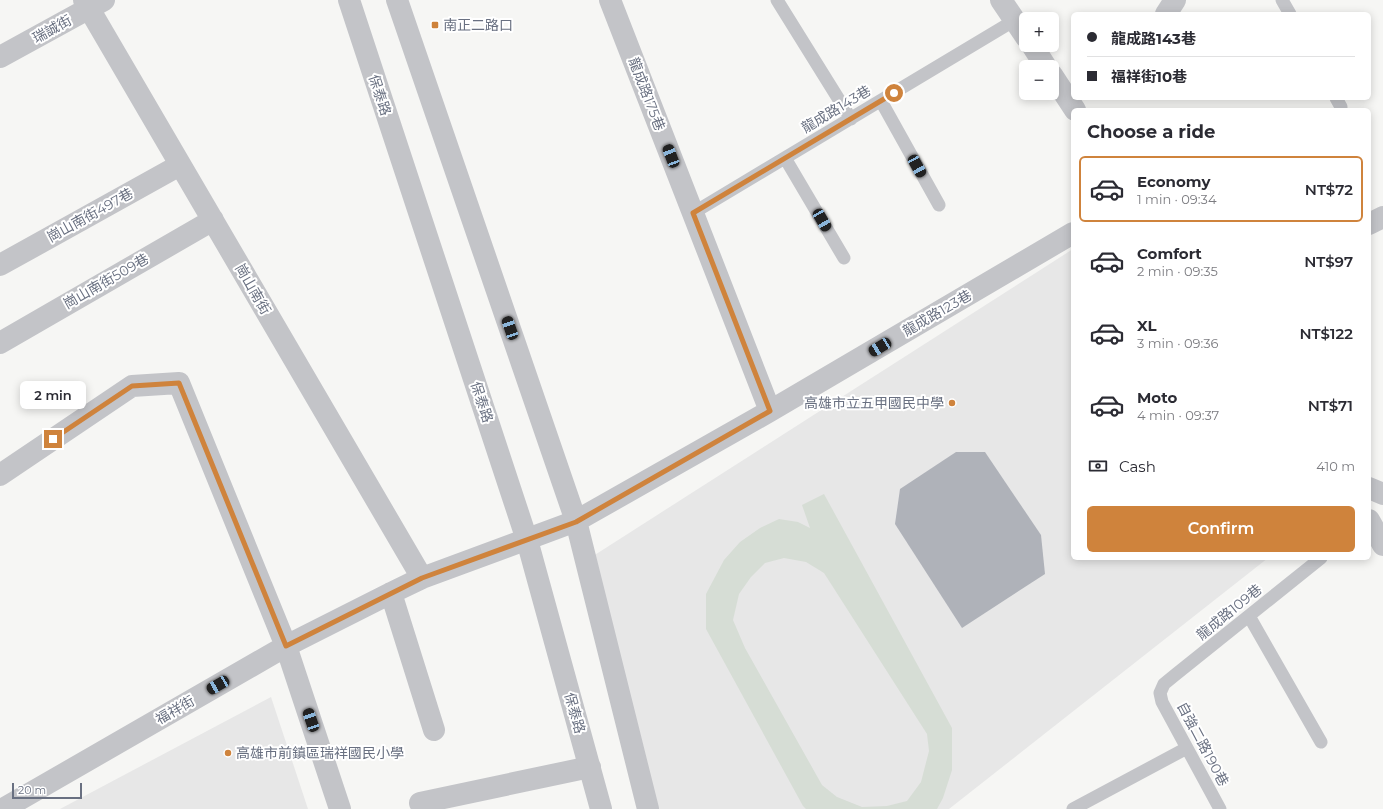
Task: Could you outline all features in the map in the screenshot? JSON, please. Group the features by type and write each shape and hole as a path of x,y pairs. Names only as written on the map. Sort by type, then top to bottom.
{"street":[{"name":"保泰路","path":"349,0 527,540 601,809"},
{"path":"397,0 576,522 648,809"},
{"name":"龍成路175巷","path":"610,0 770,411"},
{"path":"1001,0 1019,27"},
{"path":"1167,12 1175,0"},
{"name":"瑞誠街","path":"0,57 92,3"},
{"name":"崗山南街","path":"92,3 180,165 422,578"},
{"path":"1062,81 1074,108"},
{"name":"崗山南街497巷","path":"0,265 180,165"},
{"path":"1371,223 1383,217"},
{"name":"崗山南街509巷","path":"0,343 212,220"},
{"name":"龍成路123巷","path":"527,540 576,522 770,411 1071,234"},
{"path":"0,475 132,386 179,383 286,646 340,809"},
{"path":"1371,489 1383,494"},
{"path":"1371,524 1383,545"},
{"name":"福祥街","path":"3,809 286,646 422,578 527,540"},
{"path":"391,593 434,730"},
{"path":"420,803 590,767"}],"lane":[{"path":"777,0 851,119"},
{"path":"1282,0 1289,12"},
{"name":"龍成路143巷","path":"693,213 881,101 1019,29"},
{"path":"881,101 938,205"},
{"path":"785,158 844,258"},
{"name":"龍成路109巷","path":"1160,693 1164,684 1319,560"},
{"path":"1249,616 1321,742"},
{"name":"自強二路190巷","path":"1160,693 1162,702 1220,809"},
{"path":"1073,809 1187,748"}],"shaded area":[{"name":"高雄市立五甲國民中學","path":"1071,250 1071,560 1265,560 949,809 654,809 590,558"},
{"path":"824,494 952,728 952,770 943,798 937,809 806,809 706,629 706,594 724,560 740,542 760,528 779,519 798,522 810,528 802,505","holes":["784,558 806,562 824,573 927,734 929,751 921,782 907,801 887,806 862,807 837,797 822,785 745,648 733,620 739,594 751,577 765,563"]},
{"name":"高雄市前鎮區瑞祥國民小學","path":"271,697 308,809 60,809"}],"building":[{"path":"956,452 985,452 1041,535 1045,574 962,628 895,524 900,489"}],"place":[{"name":"南正二路口","path":"435,25"},
{"name":"高雄市立五甲國民中學","path":"952,403"},
{"name":"高雄市前鎮區瑞祥國民小學","path":"228,753"}],"route":[{"path":"53,439 132,386 179,383 286,646 422,578 576,522 770,411 693,213 894,93"}]}
